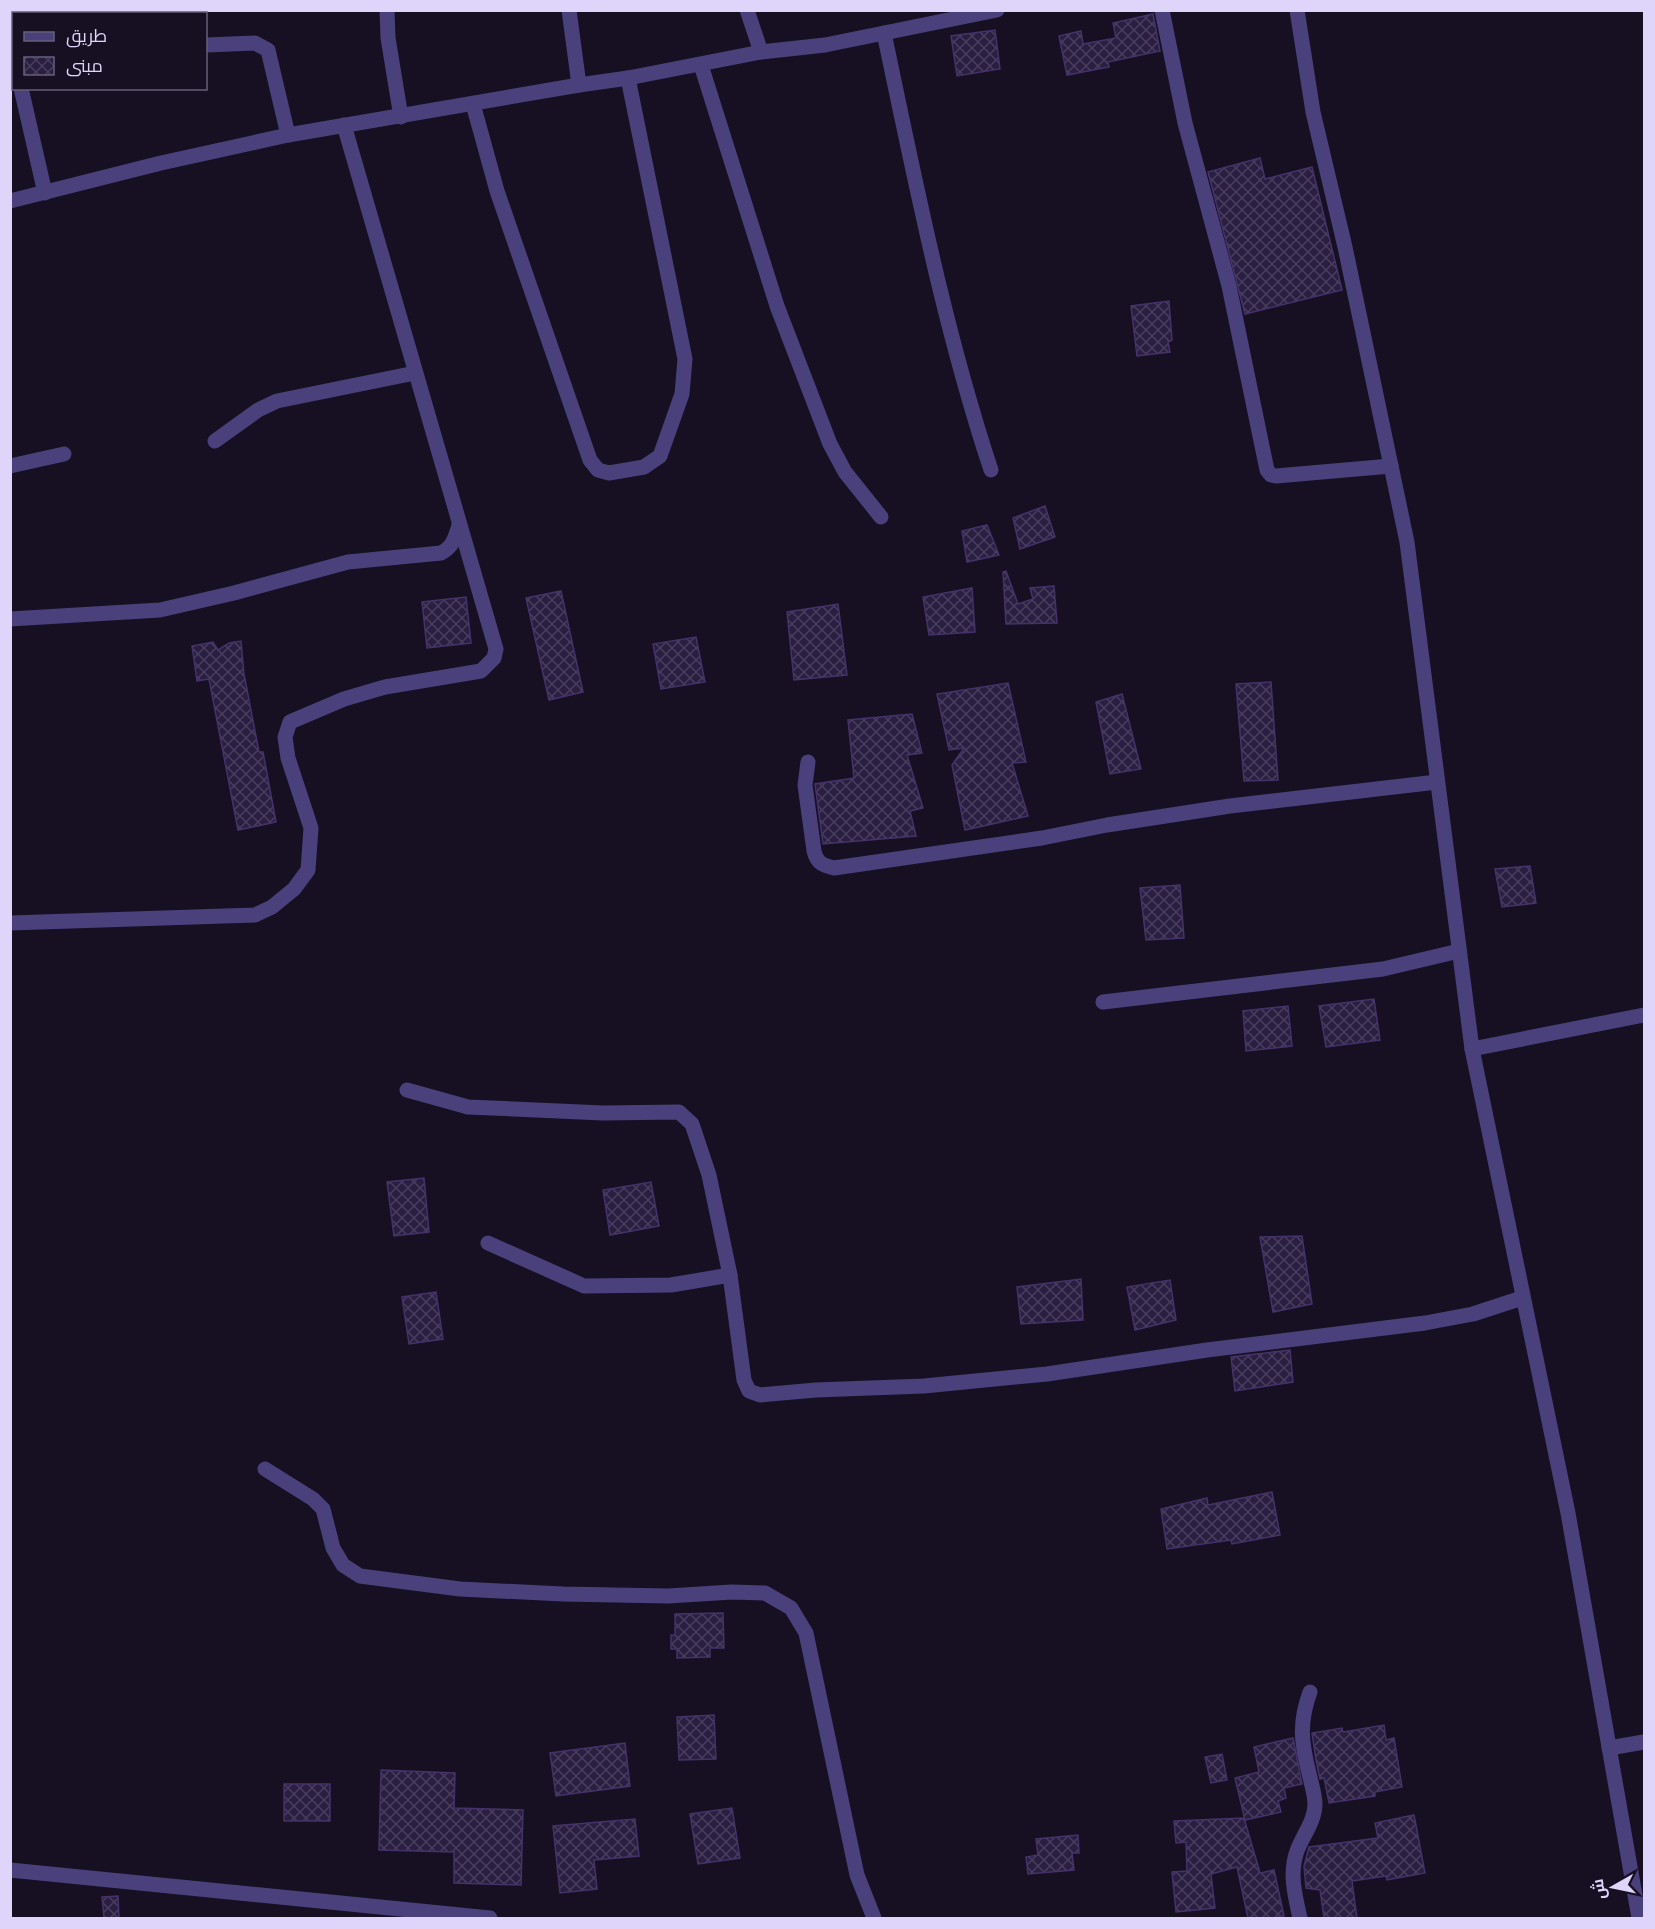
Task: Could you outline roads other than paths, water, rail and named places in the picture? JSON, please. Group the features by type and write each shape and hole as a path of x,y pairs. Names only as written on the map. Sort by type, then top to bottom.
{"street":[{"path":"387,10 388,38 401,117"},
{"path":"569,10 579,85"},
{"path":"747,10 761,52"},
{"path":"10,201 161,163 288,135 628,78 761,52 825,45 997,10"},
{"path":"1162,10 1185,123 1229,286 1267,470 1271,475 1276,476 1391,466"},
{"path":"1297,10 1313,112 1345,247 1407,542 1472,1049 1568,1513 1639,1918"},
{"path":"884,33 936,278 973,416 991,470"},
{"path":"207,45 255,43 268,50 288,135"},
{"path":"701,65 777,306 830,444 845,472 880,517"},
{"path":"473,104 496,191 590,460 598,470 609,473 644,467 660,456 682,394 685,359 628,78"},
{"path":"21,90 45,194"},
{"path":"10,923 255,915 272,907 294,889 308,870 311,828 288,758 285,737 290,722 344,699 385,687 481,671 494,658 496,649 488,617 459,525 344,125"},
{"path":"215,441 258,410 277,402 415,373"},
{"path":"10,466 64,454"},
{"path":"10,619 160,610 234,593 348,562 441,553 450,548 459,525"},
{"path":"808,762 805,785 816,860 822,866 834,868 1042,838 1107,825 1230,806 1437,782"},
{"path":"1103,1002 1383,969 1459,951"},
{"path":"1472,1049 1644,1015"},
{"path":"407,1090 468,1107 603,1113 679,1112 692,1124 709,1175 730,1275 744,1380 749,1391 760,1395 816,1390 924,1386 1047,1374 1207,1350 1425,1323 1473,1314 1522,1298"},
{"path":"488,1244 584,1286 671,1285 730,1275"},
{"path":"265,1469 323,1509 333,1548 343,1565 360,1576 460,1589 563,1594 668,1596 732,1592 765,1593 791,1608 806,1633 857,1875 874,1918"},
{"path":"1300,1918 1292,1873 1297,1852 1315,1813 1302,1731 1302,1712 1310,1692"},
{"path":"1609,1748 1644,1742"},
{"path":"10,1870 490,1918"}]}
